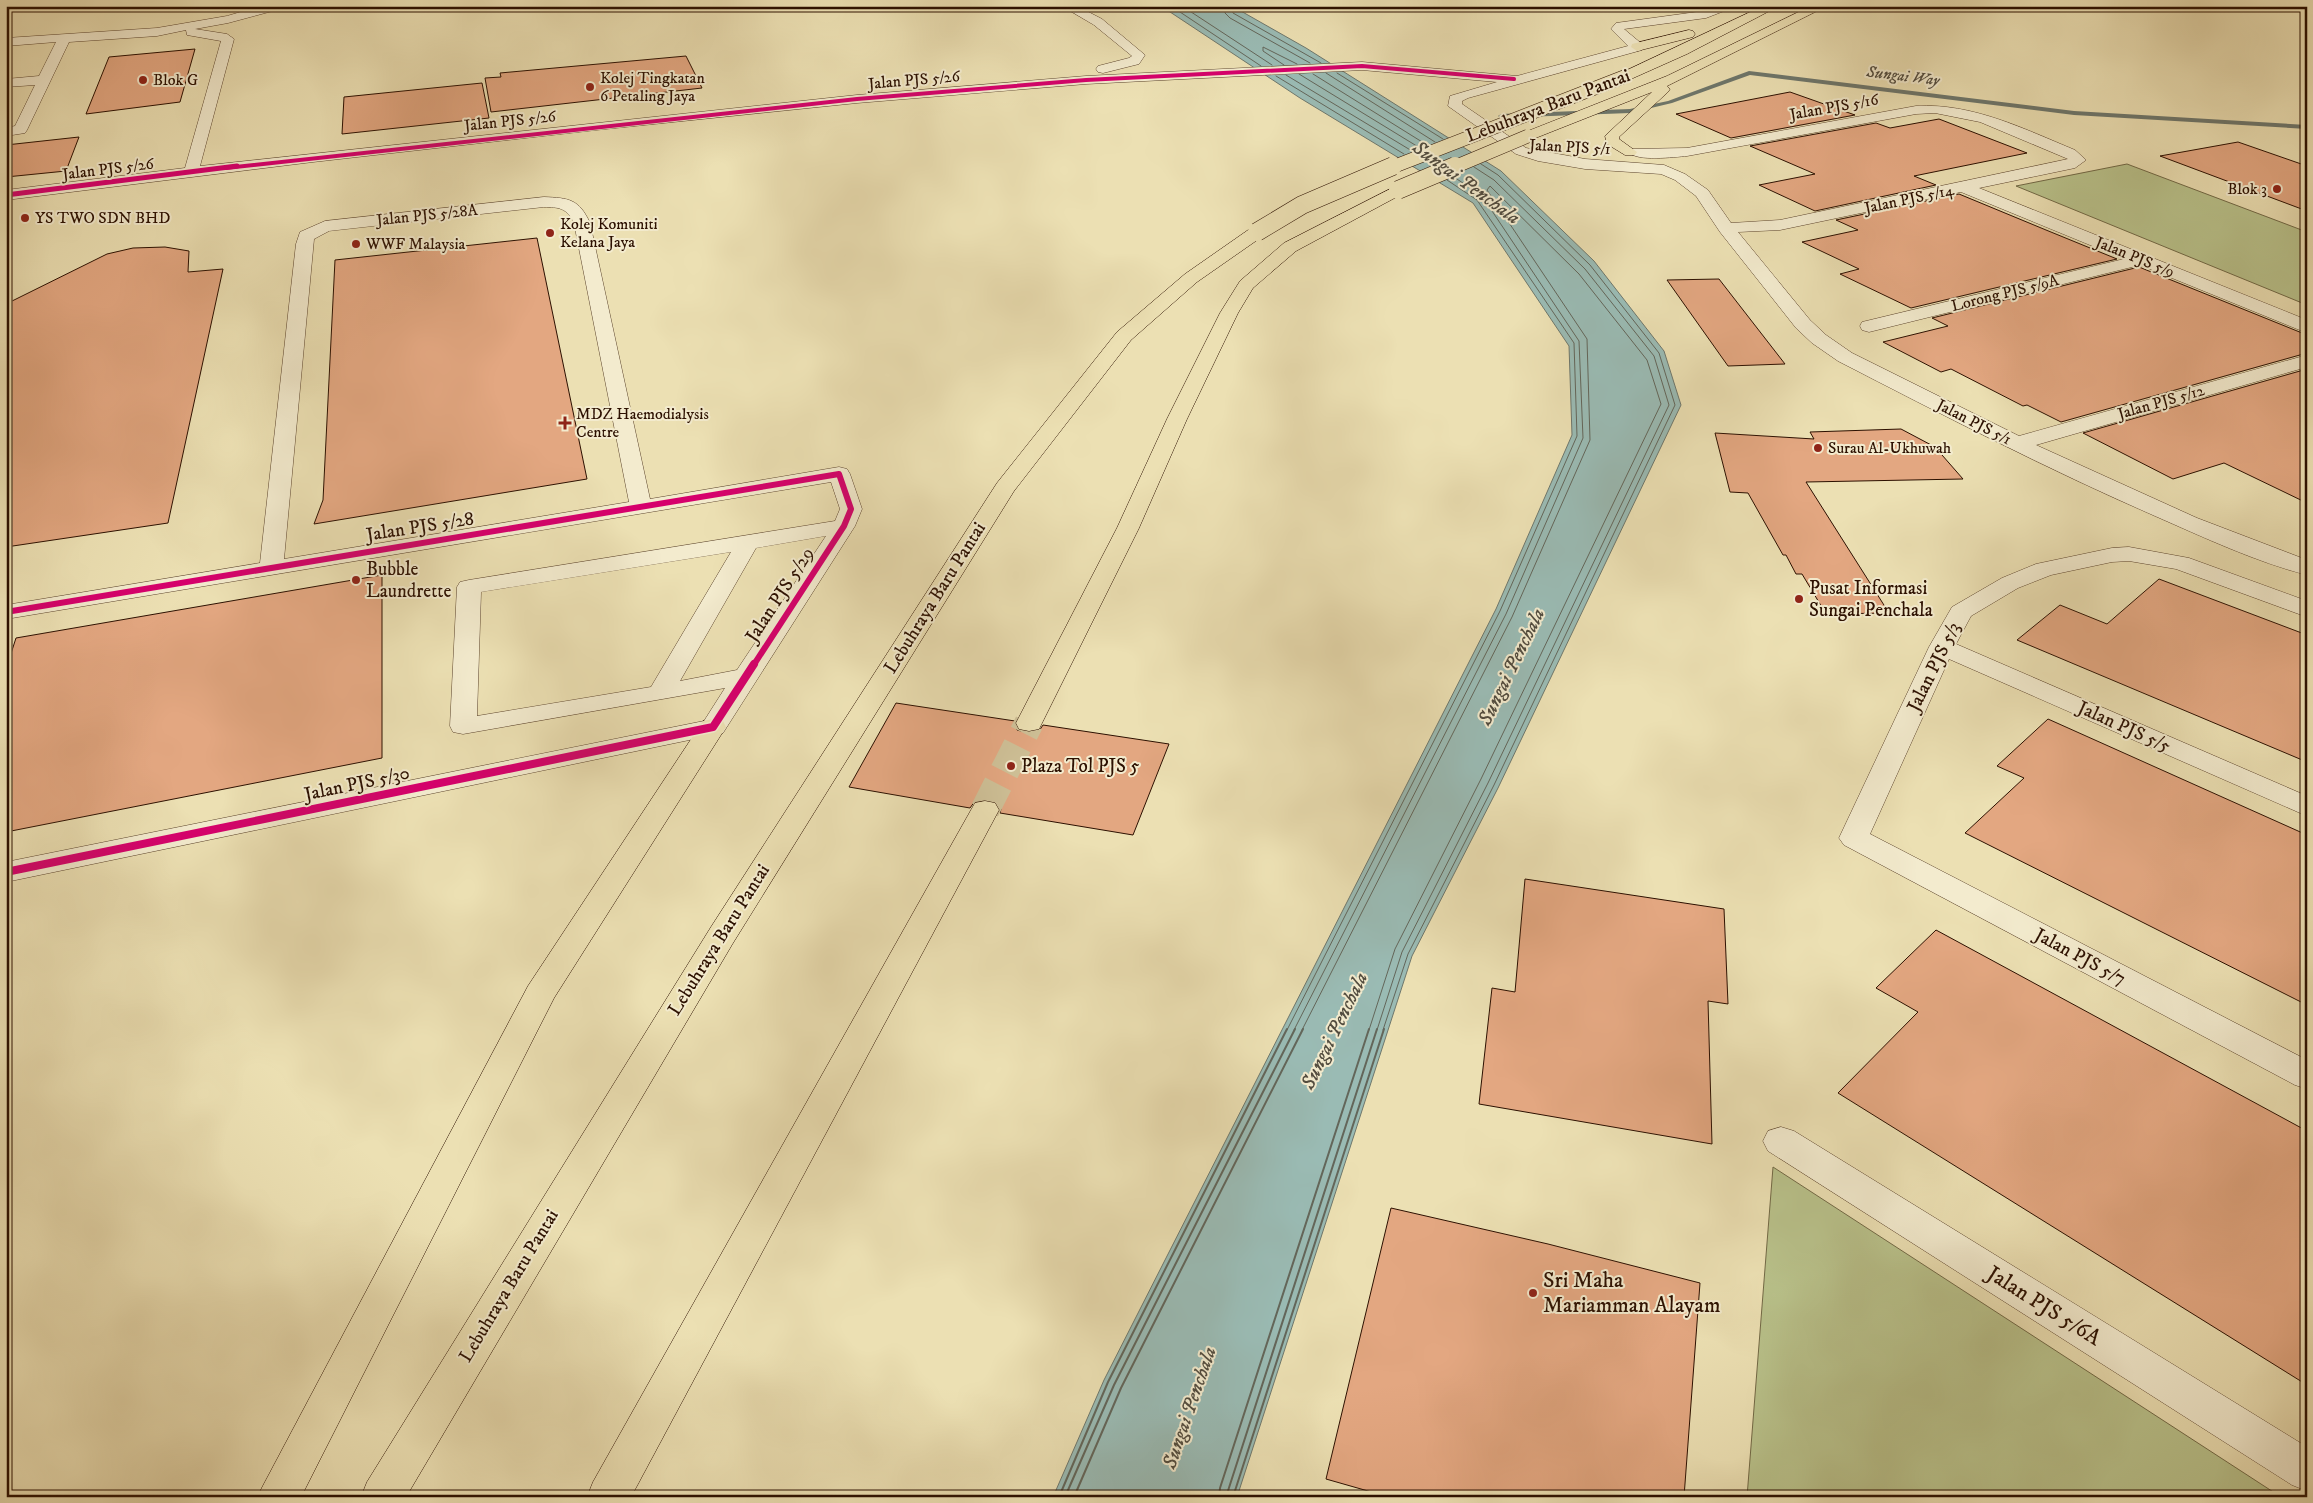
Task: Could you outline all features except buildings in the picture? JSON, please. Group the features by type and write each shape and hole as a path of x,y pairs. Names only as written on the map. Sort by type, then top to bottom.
{"highway":[{"name":"Lebuhraya Baru Pantai","path":"382,1497 722,935 1004,488 1124,336 1192,278 1257,232 1302,206 1358,180 1626,76 1773,6"},
{"path":"1630,152 1612,141 1612,136 1647,95 1672,79 1820,6"},
{"path":"1637,46 1705,29 1734,26"},
{"name":"Lebuhraya Baru Pantai","path":"1029,723 1128,528 1177,419 1229,313 1246,285 1290,247 1398,190 1647,95"},
{"path":"278,1497 540,994 713,727"},
{"path":"608,1497 985,810"}],"street":[{"path":"157,32 228,19 276,6"},
{"path":"1068,6 1098,22 1139,56 1134,61 1085,76"},
{"path":"1637,46 1617,29 1620,26 1706,14 1731,6"},
{"path":"6,42 157,32 190,32 228,39 191,173"},
{"path":"13,131 43,80 65,37"},
{"path":"1506,142 1461,112 1455,106 1455,99 1514,79 1637,46"},
{"path":"1069,67 1085,76 1362,66 1514,79"},
{"path":"1444,72 1547,71"},
{"path":"1444,72 1455,76 1467,87 1463,95"},
{"name":"Jalan PJS 5/26","path":"6,195 313,157 1021,78 1085,76"},
{"path":"6,83 43,80"},
{"name":"Jalan PJS 5/16","path":"1630,152 1661,154 1687,152 1916,110 1935,109 1984,118 2070,153"},
{"name":"Jalan PJS 5/1","path":"1506,142 1539,148 1614,148 1630,152 1688,170 1701,184 1702,193"},
{"name":"Jalan PJS 5/1","path":"1506,142 1521,151 1538,156 1601,166 1664,170 1680,177 1702,193 1726,228 1803,324 1819,340 1845,357 2016,444 2157,508 2302,563"},
{"path":"1601,166 1626,162 1631,159 1630,152"},
{"path":"1687,152 1684,161 1688,170"},
{"name":"Jalan PJS 5/14","path":"1726,228 1780,225 2070,165 2078,160 2070,153"},
{"name":"Jalan PJS 5/9","path":"1962,188 2307,327"},
{"name":"Jalan PJS 5/28A","path":"271,568 304,244 306,236 326,226 544,202 568,203 576,209 582,223 641,507"},
{"name":"Lorong PJS 5/9A","path":"1869,326 2141,260"},
{"name":"Jalan PJS 5/12","path":"2016,444 2307,361"},
{"name":"Jalan PJS 5/28","path":"6,612 839,474"},
{"name":"Jalan PJS 5/29","path":"713,727 844,526 851,509 839,474"},
{"path":"746,676 660,693 463,726 468,588 844,526"},
{"path":"660,693 748,542"},
{"name":"Jalan PJS 5/3","path":"1854,838 1942,647 1961,612 2002,587 2044,569 2112,555 2129,554 2181,563 2307,610"},
{"name":"Jalan PJS 5/5","path":"1942,647 2307,807"},
{"name":"Jalan PJS 5/30","path":"6,872 713,727"},
{"name":"Jalan PJS 5/7","path":"1854,838 2307,1076"},
{"name":"Jalan PJS 5/6A","path":"1781,1141 2307,1471"}],"green space":[{"path":"2127,164 2307,232 2307,305 2016,186"},
{"path":"1773,1167 2281,1497 1747,1497"}],"water":[{"name":"Sungai Penchala","path":"1161,6 1232,6 1306,48 1501,171 1594,261 1664,351 1681,405 1498,788 1412,956 1237,1497 1053,1497 1104,1380 1496,609 1572,435 1569,346 1473,203 1300,98"}],"waterway":[{"name":"Sungai Way","path":"1501,116 1630,111 1670,102 1749,73 2074,113 2307,127"}],"tunnel":[{"path":"985,810 1029,723"}],"cycle path":[{"path":"6,195 313,157 596,126 857,99 1086,80 1362,66 1514,79"},
{"path":"6,612 839,474 851,509 844,526 713,727 6,872"}],"place":[{"name":"Blok G","path":"143,80"},
{"name":"Kolej Tingkatan 6 Petaling Jaya","path":"590,87"},
{"name":"Blok 3","path":"2277,189"},
{"name":"YS TWO SDN BHD","path":"25,218"},
{"name":"Kolej Komuniti Kelana Jaya","path":"550,233"},
{"name":"WWF Malaysia","path":"356,244"},
{"name":"MDZ Haemodialysis Centre","path":"565,423"},
{"name":"Surau Al-Ukhuwah","path":"1818,448"},
{"name":"Bubble Laundrette","path":"356,580"},
{"name":"Pusat Informasi Sungai Penchala","path":"1799,599"},
{"name":"Plaza Tol PJS 5","path":"1011,766"},
{"name":"Sri Maha Mariamman Alayam","path":"1533,1293"}]}
